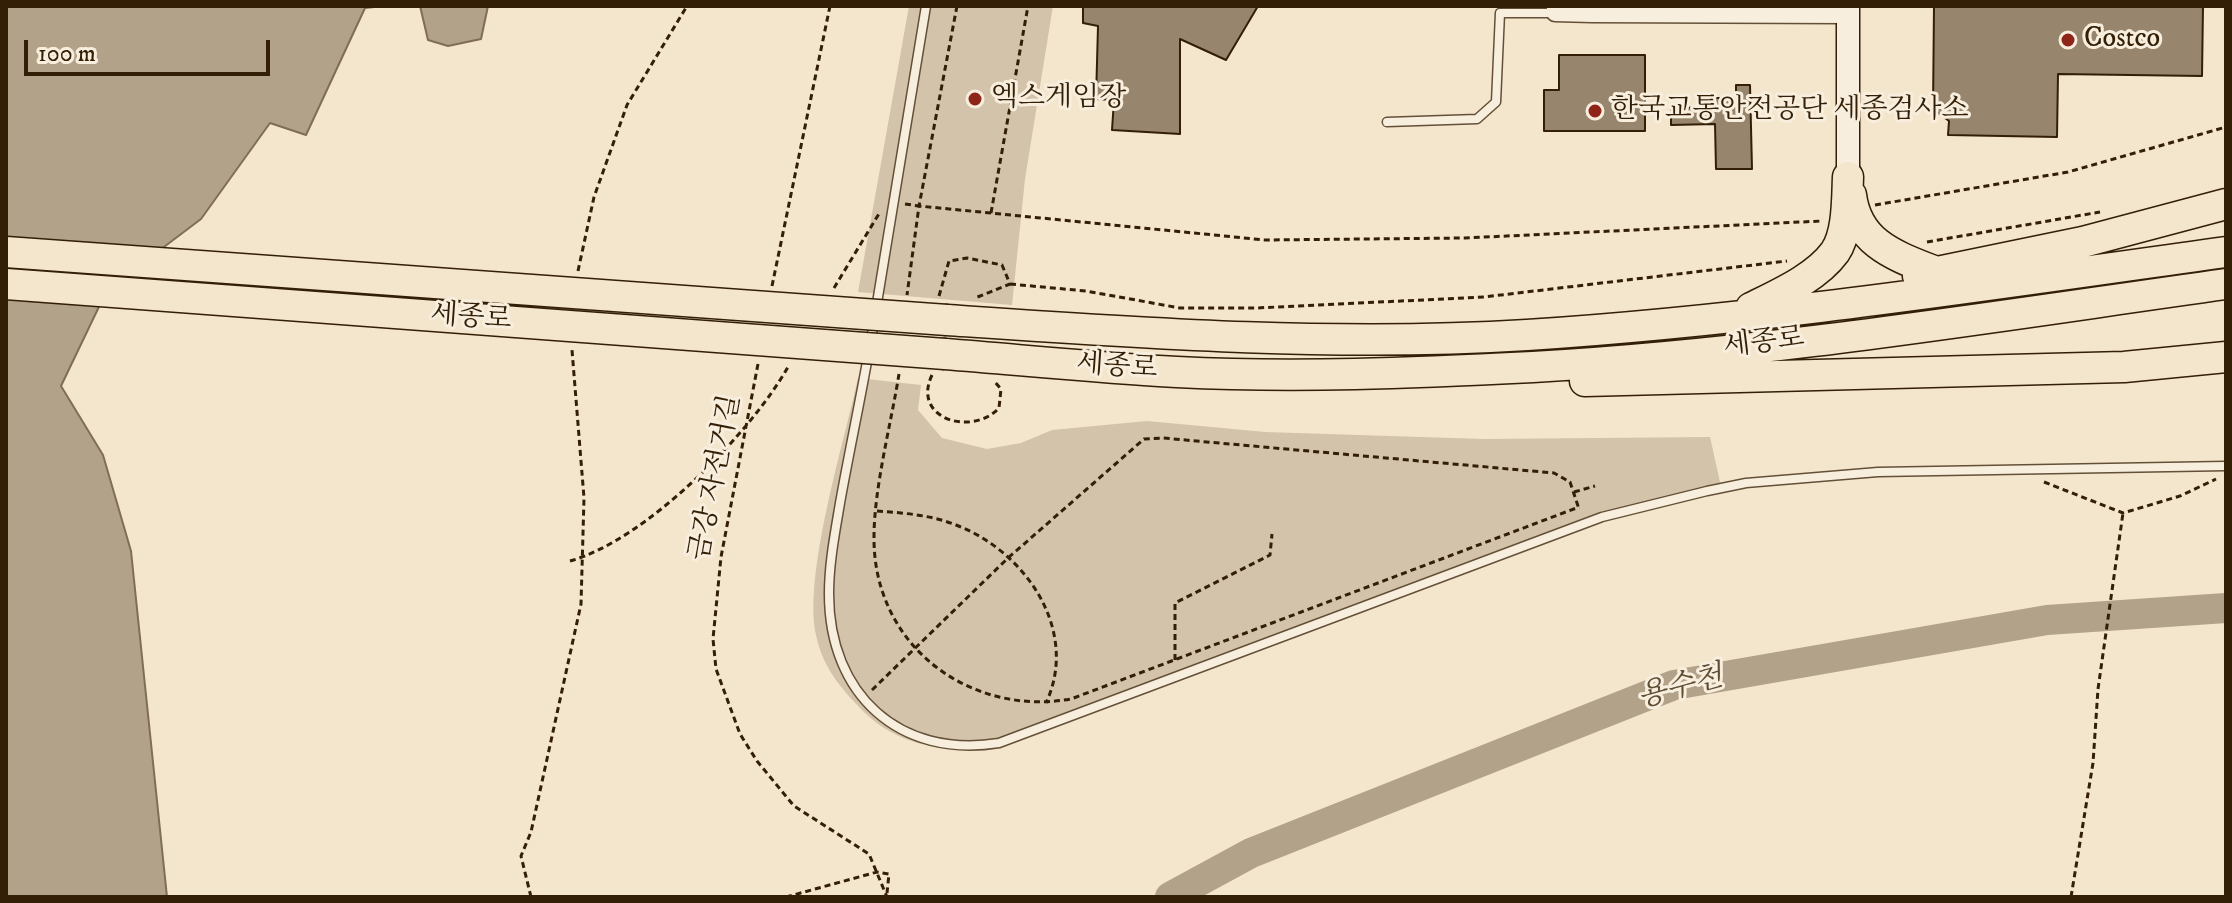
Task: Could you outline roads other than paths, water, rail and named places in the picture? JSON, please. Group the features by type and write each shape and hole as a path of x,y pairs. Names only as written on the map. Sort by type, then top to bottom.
{"highway":[{"path":"1848,177 1853,209 1876,246 1936,272"},
{"path":"1750,309 1798,284 1836,251 1844,224 1848,177"},
{"path":"1673,323 2083,242 2226,204"},
{"name":"세종로","path":"6,252 950,308 1192,336 1392,338 1525,335 1673,323 1900,297 2226,252"},
{"name":"세종로","path":"6,284 939,364 1180,372 1400,371 1534,366 1661,356 1950,323 2226,284"},
{"path":"1180,372 1399,385 1490,385 2124,367 2226,357"}],"street":[{"path":"1555,9 1848,10 1848,177"}],"lane":[{"path":"926,6 837,524 829,591 835,637 863,698 902,733 948,747 999,743 1584,524 1707,491 1799,478 1878,472 2226,466"},
{"path":"1387,122 1477,119 1496,102 1500,13 1555,9"}],"waterway":[{"name":"용수천","path":"1170,897 1251,853 1674,685 2047,620 2226,608"}],"place":[{"name":"Costco","path":"2068,40"},
{"name":"엑스게임장","path":"975,99"},
{"name":"한국교통안전공단 세종검사소","path":"1595,111"}]}
